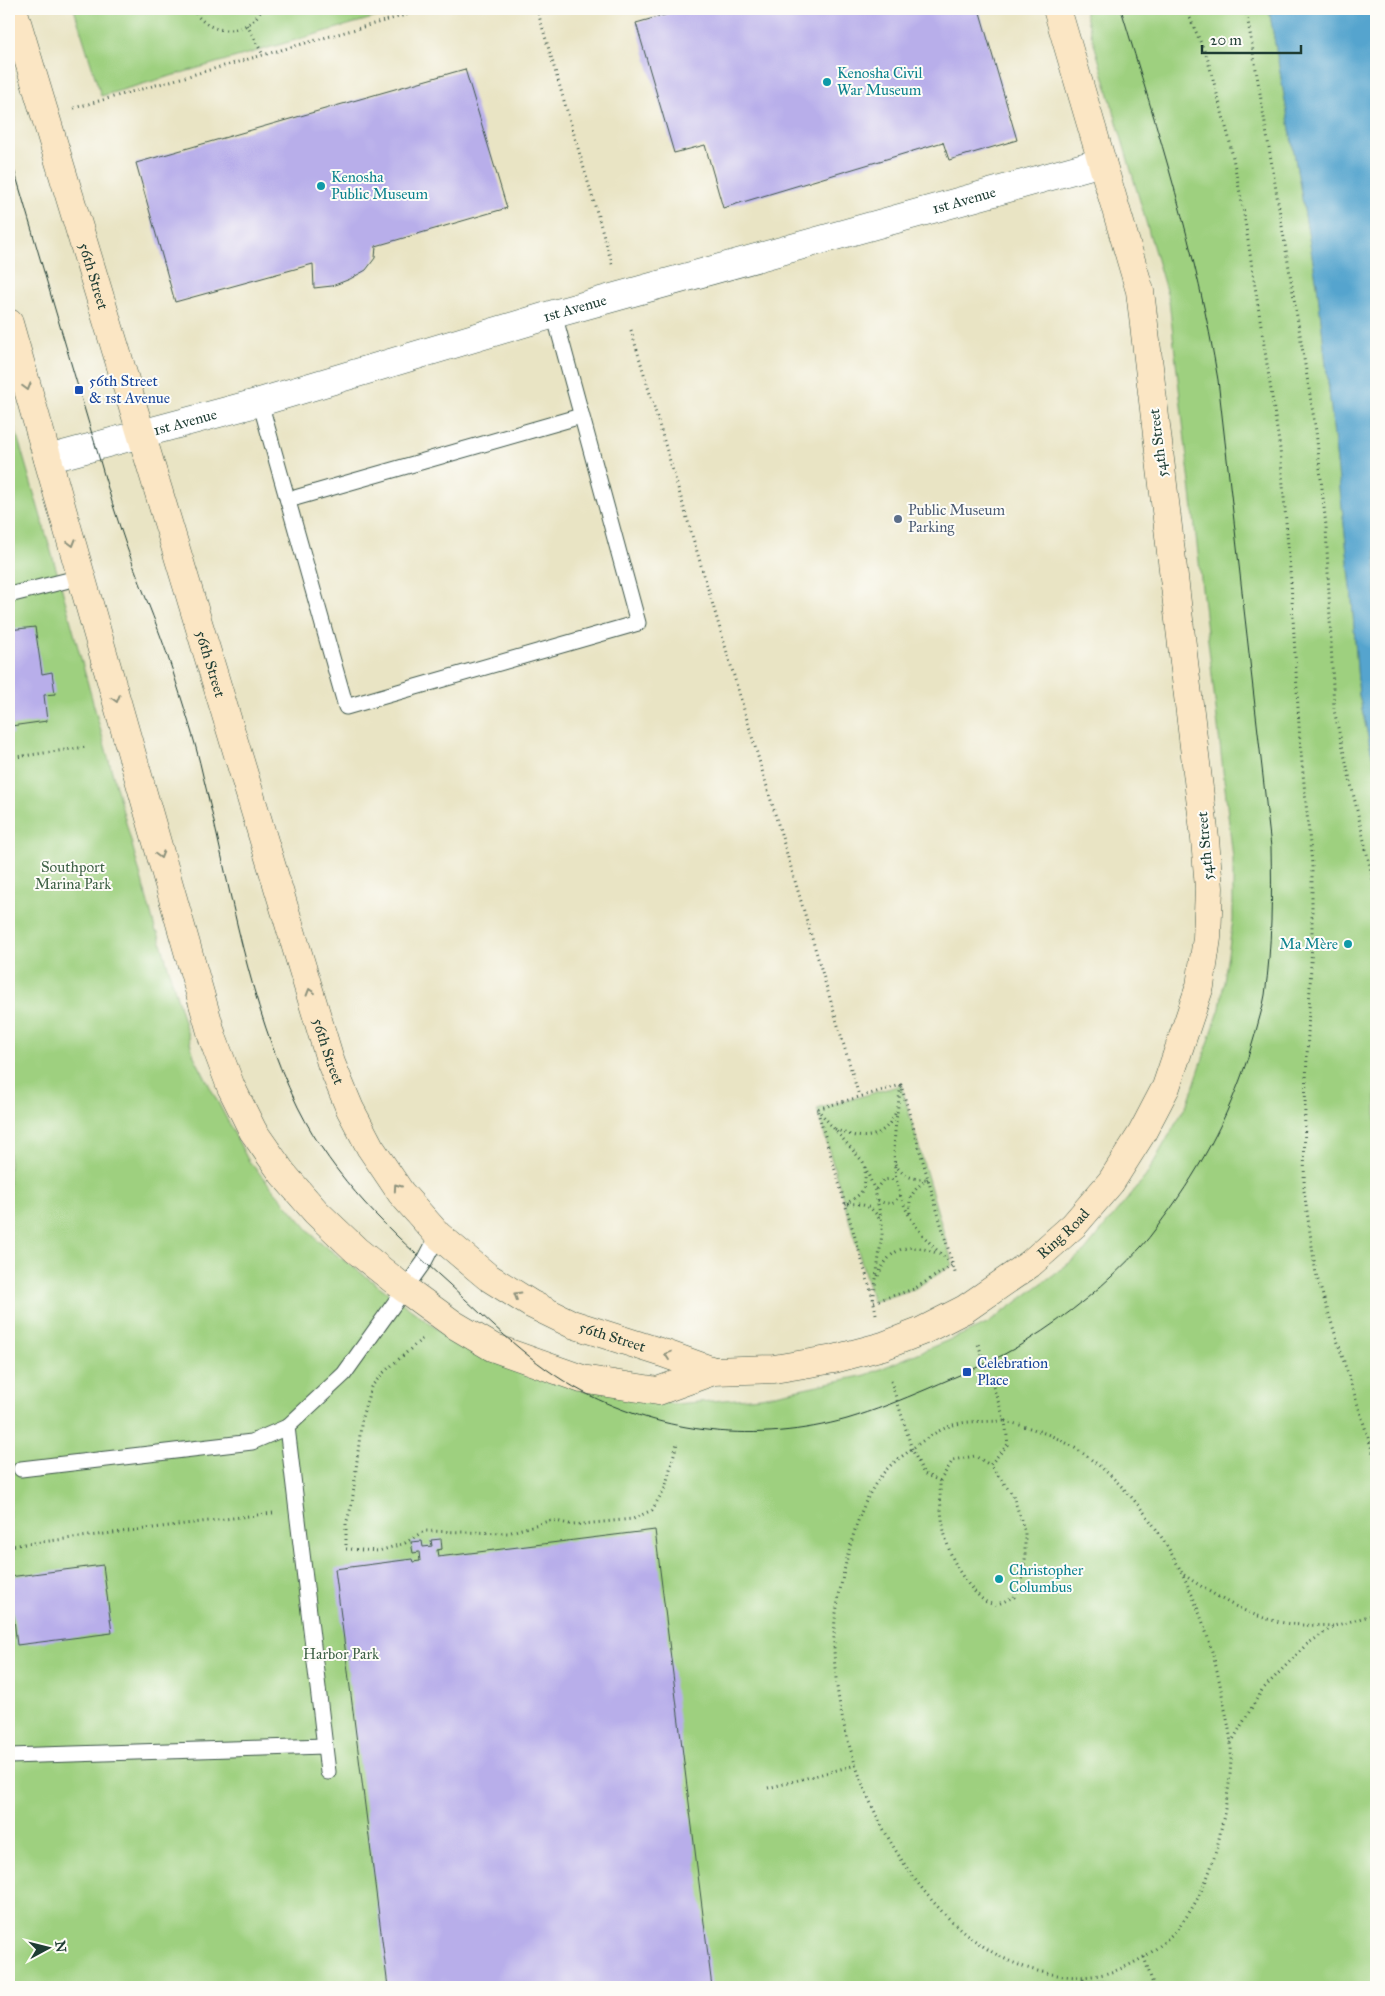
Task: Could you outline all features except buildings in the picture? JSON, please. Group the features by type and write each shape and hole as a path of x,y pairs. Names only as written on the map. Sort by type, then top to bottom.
{"street":[{"name":"56th Street","path":"13,9 331,1063 350,1109 370,1147 401,1193 438,1235 488,1277 531,1304 572,1324 713,1371"},
{"name":"54th Street","path":"1057,9 1140,291 1204,829 1209,888"},
{"name":"1st Avenue","path":"48,459 260,402 554,314 1102,162"},
{"path":"9,323 212,1039 231,1087 253,1131 283,1174 316,1212 356,1250 405,1290 453,1324 492,1347 582,1379 658,1391 713,1371"},
{"name":"Ring Road","path":"713,1371 774,1369 834,1359 883,1346 922,1332 982,1298 1030,1264 1074,1225 1116,1174 1142,1133 1166,1087 1200,986 1207,938 1209,888"}],"lane":[{"path":"260,402 346,707 638,623 554,314"},
{"path":"288,500 581,416"},
{"path":"9,595 82,577"},
{"path":"21,1469 252,1442 287,1427 344,1374 424,1262 438,1235"},
{"path":"287,1427 328,1772"},
{"path":"9,1756 325,1746"}],"path":[{"path":"193,9 201,21 213,28 225,31 247,25 255,19 262,9"},
{"path":"45,116 427,9"},
{"path":"537,9 613,268"},
{"path":"1186,9 1207,57 1229,138 1245,217 1280,449 1291,582 1300,743 1312,864 1312,940 1305,1104 1304,1191 1316,1274 1376,1462"},
{"path":"1246,9 1316,431 1326,526 1334,710 1376,893"},
{"path":"247,25 263,55"},
{"path":"631,330 859,1096"},
{"path":"9,758 86,747"},
{"path":"817,1109 901,1085"},
{"path":"901,1085 894,1135 893,1161 900,1194 911,1218 924,1237 953,1265"},
{"path":"901,1085 956,1276"},
{"path":"833,1127 853,1136 872,1136 888,1126 898,1108"},
{"path":"817,1109 865,1166 878,1200 882,1225 874,1302"},
{"path":"817,1109 876,1314"},
{"path":"893,1161 898,1169 909,1177 928,1179"},
{"path":"845,1204 853,1200 863,1190 866,1180 865,1166"},
{"path":"875,1191 876,1186 883,1180 891,1179 897,1182"},
{"path":"911,1218 909,1209 911,1195 917,1187 928,1179"},
{"path":"878,1200 885,1204 890,1204 896,1201 900,1194"},
{"path":"845,1204 856,1203 870,1207 879,1217 882,1225"},
{"path":"876,1282 888,1257 900,1249 920,1247 944,1256"},
{"path":"874,1302 914,1289 953,1265"},
{"path":"424,1338 383,1373 371,1387 362,1417 352,1504 346,1524 346,1549 379,1551 405,1542 424,1531 508,1533 552,1520 573,1525 633,1520 652,1510 665,1488 677,1444"},
{"path":"976,1341 1005,1421 1008,1444 990,1465"},
{"path":"891,1381 912,1449 924,1474 940,1481"},
{"path":"1005,1421 1057,1438 1082,1452 1127,1493 1146,1516 1184,1574 1205,1627 1221,1685 1231,1743 1227,1800 1216,1856 1206,1882 1184,1921 1166,1941 1144,1957 1114,1973 1083,1978 1025,1969 996,1955 966,1934 945,1914 906,1866 876,1815 851,1753 837,1676 835,1620 845,1565 853,1534 862,1510 874,1486 888,1468 937,1432 969,1422 1005,1421"},
{"path":"975,1456 990,1465 1013,1494 1025,1532 1025,1560 1022,1582 1014,1597 996,1604 983,1601 962,1577 947,1547 940,1513 940,1481 953,1460 975,1456"},
{"path":"9,1546 298,1510"},
{"path":"1184,1574 1236,1607 1261,1616 1280,1622 1334,1626"},
{"path":"1231,1743 1262,1690 1277,1672 1306,1645 1334,1626 1376,1614"},
{"path":"768,1788 856,1765"},
{"path":"1144,1957 1154,1987"},
{"path":"9,1961 16,1987"},
{"path":"1083,1978 1085,1987"}],"green space":[{"path":"74,9 404,9 101,96"},
{"name":"Harbor Park","path":"1084,9 1269,9 1317,284 1351,587 1359,695 1376,773 1376,1987 9,1987 9,408 60,582 156,932 158,932 194,1056 248,1160 318,1241 452,1340 531,1376 674,1404 761,1397 866,1375 987,1324 1084,1252 1146,1176 1189,1100 1220,1008 1233,920 1233,858 1169,301"},
{"path":"901,1085 953,1265 914,1289 873,1302 817,1109"}],"water":[{"path":"1269,9 1376,9 1376,773 1359,695 1351,587 1317,284"}],"tram line":[{"path":"9,152 117,517 166,651 193,736 253,986 280,1067 298,1107 313,1134 346,1181 385,1224 496,1328 529,1356 564,1381 614,1406 679,1426 712,1431 746,1433 813,1427 847,1419 877,1409 1003,1355 1043,1331 1102,1286 1149,1238 1198,1167 1221,1123 1241,1078 1265,995 1270,939 1271,847 1218,380 1199,286 1176,193 1121,9"}],"place":[{"name":"Kenosha Civil War Museum","path":"827,82"},
{"name":"Kenosha Public Museum","path":"321,186"},
{"name":"56th Street & 1st Avenue","path":"79,390"},
{"name":"Public Museum Parking","path":"898,519"},
{"name":"Ma Mère","path":"1348,944"},
{"name":"Celebration Place","path":"967,1372"},
{"name":"Christopher Columbus","path":"999,1579"}],"park label":[{"name":"Southport Marina Park","path":"73,876"}]}
